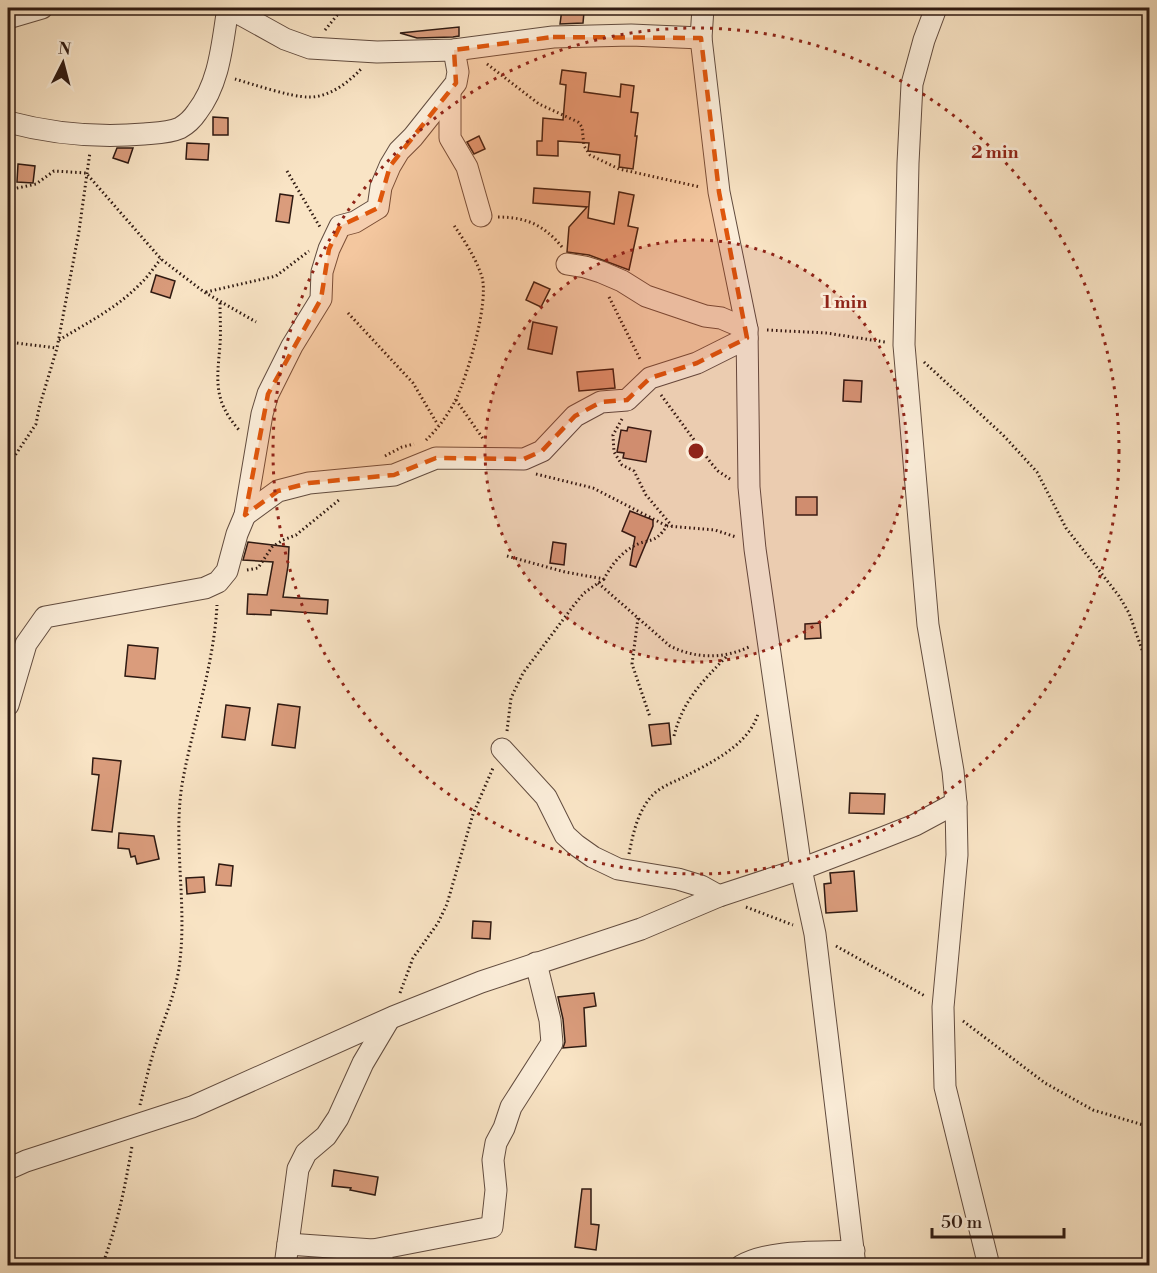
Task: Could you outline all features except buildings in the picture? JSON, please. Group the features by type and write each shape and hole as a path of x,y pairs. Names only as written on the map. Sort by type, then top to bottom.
{"street":[{"path":"8,18 42,8"},
{"path":"8,122 40,131 93,136 160,133 178,129 199,111 218,73 228,8 285,39 310,48 376,52 462,49 553,37 631,35 701,38"},
{"path":"703,8 701,38 718,192 747,333 749,487 755,549 801,869 815,934 854,1258 777,1256 750,1261 741,1266"},
{"path":"936,8 924,40 912,84 904,345 928,625 953,771 956,803 957,855 943,1007 945,1087 989,1266"},
{"path":"8,705 14,664 45,617 189,592 206,588 223,576 245,515 262,414 268,394 292,346 321,299 322,272 328,249 340,226 355,222 378,208 381,187 399,151 456,83 462,49"},
{"path":"450,92 450,138 467,167 481,216"},
{"path":"567,264 601,272 622,281 646,296 705,316 721,318 747,333"},
{"path":"245,515 278,491 309,483 394,475 436,458 524,459 542,451 575,416 601,402 627,400 650,378 697,363 747,333"},
{"path":"502,750 541,789 565,835 576,845 605,864 678,879 701,886 719,896"},
{"path":"8,1169 212,1100 390,1019 536,963 640,929 719,896 801,869 915,825 956,803"},
{"path":"288,1244 379,1258 492,1227 496,1190 493,1160 496,1143 511,1107 552,1043 550,1020 536,963"},
{"path":"285,1266 298,1169 306,1153 327,1136 338,1118 363,1063 390,1019"}],"path":[{"path":"310,48 344,8"},
{"path":"462,49 539,104 578,122 582,127 584,146 590,155 619,169 685,182 718,192"},
{"path":"218,73 308,97 335,90 354,77 376,52"},
{"path":"8,466 36,424 57,348 79,231 93,136"},
{"path":"8,190 36,184 54,171 86,173 161,259 220,303 256,322"},
{"path":"287,171 326,236 340,226"},
{"path":"514,217 535,223 553,236 567,253 567,264"},
{"path":"362,478 388,453 427,440 456,400 471,357 483,300 483,289 477,265 453,224"},
{"path":"204,292 276,276 315,247"},
{"path":"59,340 126,297 142,283 161,259"},
{"path":"220,303 221,329 217,388 233,423 256,449"},
{"path":"348,314 413,383 438,425"},
{"path":"747,333 826,333 904,345 1003,435 1036,472 1066,528 1119,596 1129,613 1149,672"},
{"path":"8,342 57,348"},
{"path":"456,400 500,459"},
{"path":"624,415 613,435 614,452 622,465 634,471 646,495 673,528"},
{"path":"528,470 593,488 667,526 725,532 755,549"},
{"path":"102,1266 115,1232 135,1127 155,1047 169,1011 180,962 183,915 180,808 183,780 210,657 223,576 258,568 272,548 296,535 340,499"},
{"path":"390,1019 412,958 438,923 447,904 473,814 502,750 509,723 511,698 517,682 584,593 604,579 612,564 631,547 654,541 660,537 667,526"},
{"path":"507,556 565,572 604,579"},
{"path":"598,583 670,646 682,651 709,657 728,655 768,639"},
{"path":"638,618 633,664 650,717"},
{"path":"674,736 686,704 704,679 728,655"},
{"path":"626,870 636,826 651,797 665,786 730,750 753,729 759,711"},
{"path":"719,896 815,934 943,1007 1045,1083 1093,1110 1149,1127"}],"highlighted area":[{"path":"553,37 701,38 719,192 747,338 697,363 650,378 627,400 601,402 575,416 542,451 524,459 436,458 394,475 309,483 278,491 245,515 268,394 321,299 329,249 340,226 378,208 390,166 456,83 454,50"}]}
